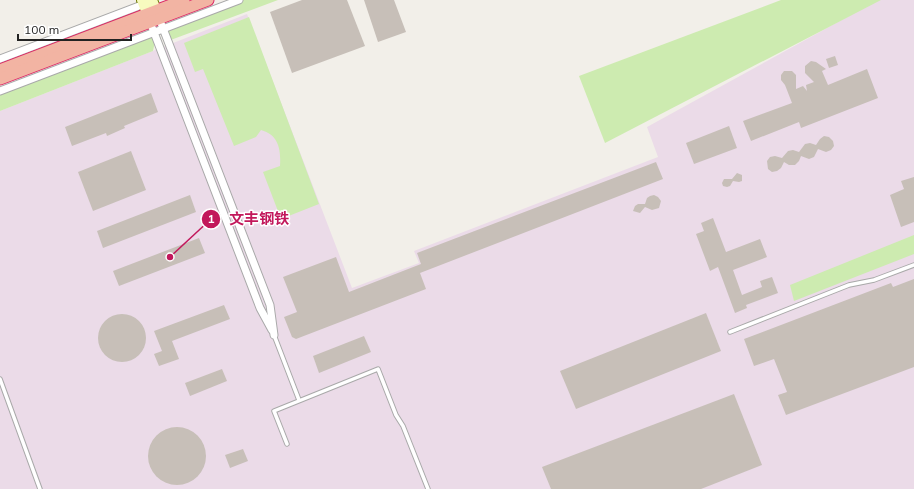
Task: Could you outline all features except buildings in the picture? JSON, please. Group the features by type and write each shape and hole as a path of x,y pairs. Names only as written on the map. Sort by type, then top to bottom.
{"highway":[{"path":"0,70 184,0"},
{"path":"0,79 152,12 208,0"}],"street":[{"path":"0,59 152,12 239,0"},
{"path":"0,91 152,12"},
{"path":"152,12 260,308 274,335"},
{"path":"152,12 270,305 274,335"}],"lane":[{"path":"730,332 849,285 874,280 914,265"},
{"path":"274,335 299,400"},
{"path":"287,444 274,410 378,369 428,489"},
{"path":"0,379 40,489"}],"shaded area":[{"path":"878,0 914,0 914,489 0,489 0,111 247,14 352,288 419,263 414,251 658,157 647,127"}],"green space":[{"path":"239,0 278,0 168,41 169,26"},
{"path":"781,0 881,0 605,143 579,76"},
{"path":"249,17 319,204 281,219 263,172 280,166 278,144 272,135 261,130 256,137 234,146 203,69 195,72 184,43"},
{"path":"147,35 156,37 153,51 0,111 0,92"},
{"path":"914,235 914,254 794,301 790,285"}],"place":[{"name":"文丰钢铁","path":"170,257"}]}
